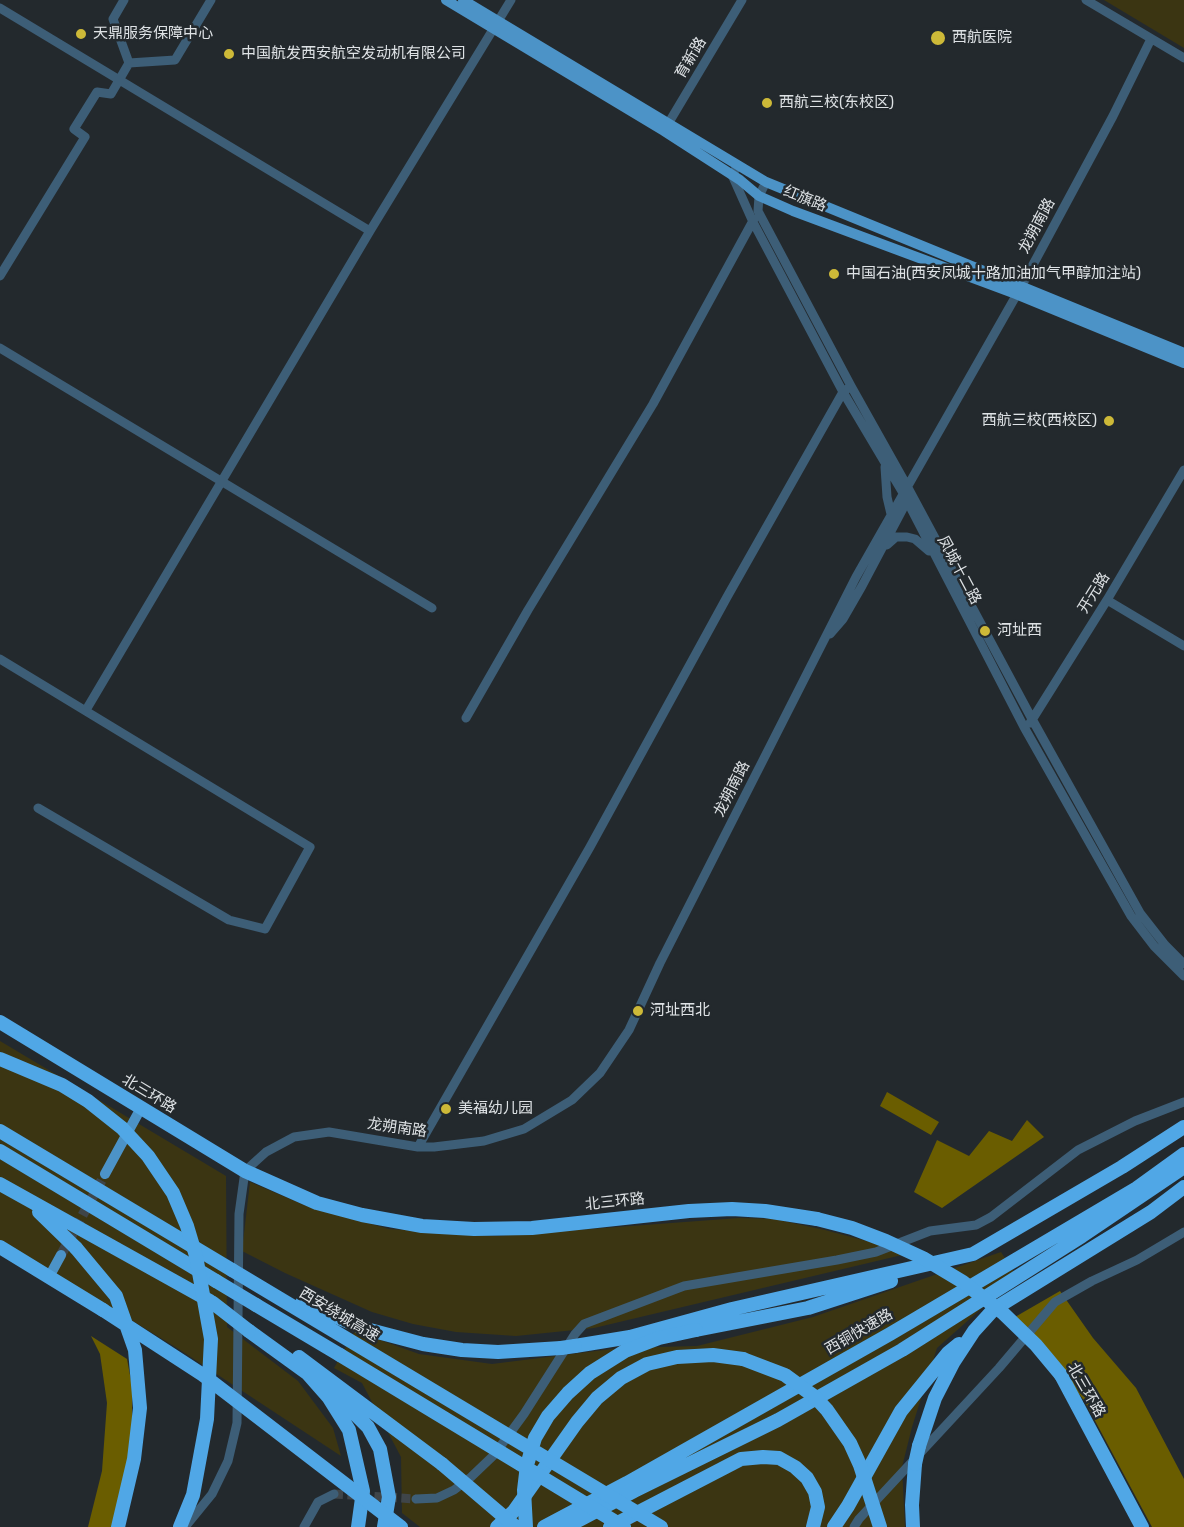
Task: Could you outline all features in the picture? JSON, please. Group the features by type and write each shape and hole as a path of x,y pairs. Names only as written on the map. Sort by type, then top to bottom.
{"highway":[{"name":"北三环路","path":"0,1022 245,1171 317,1203 362,1215 422,1226 474,1229 532,1228 677,1212 765,1210 817,1219 852,1228 886,1241 923,1258 963,1282 1003,1312 1036,1345 1061,1375 1142,1527"},
{"path":"0,1059 62,1085 88,1101 122,1128 148,1156 173,1193 187,1226 196,1256 211,1339 207,1419 193,1495 180,1527"},
{"path":"526,1527 524,1490 527,1465 535,1438 548,1416 568,1393 590,1373 625,1351 659,1338 808,1308 973,1254 1122,1167 1184,1127"},
{"name":"西安绕城高速","path":"0,1131 661,1527"},
{"path":"0,1151 624,1527"},
{"name":"西铜快速路","path":"544,1527 890,1334 1137,1188 1184,1154"},
{"path":"566,1527 778,1420 902,1350 1035,1267 1184,1167"},
{"path":"0,1184 213,1303 347,1391 442,1464 516,1527"},
{"path":"834,1527 901,1411 948,1353 974,1331 994,1309 1143,1217 1184,1187"},
{"path":"29,1202 76,1248 116,1296 135,1350 140,1408 134,1459 118,1527"},
{"path":"0,1247 203,1375 401,1527"},
{"path":"232,1270 302,1303 366,1329 423,1344 462,1350 498,1352 568,1347 630,1337 732,1309 973,1254"},
{"path":"250,1327 346,1405 368,1427 380,1449 389,1497 384,1527"},
{"path":"913,1527 915,1464 919,1446 935,1398 953,1363 974,1331"},
{"path":"497,1527 513,1512 577,1422 597,1398 621,1378 647,1364 677,1357 713,1355 744,1359 785,1376 815,1397 850,1443 860,1465 880,1527"},
{"path":"306,1373 329,1398 349,1430 363,1491 358,1527"},
{"path":"610,1527 741,1459 763,1457 779,1458 795,1467 807,1478 815,1492 818,1507 814,1525"}],"main road":[{"name":"红旗路","path":"446,0 497,25 667,128 766,182 1184,363"},
{"name":"红旗路","path":"463,0 497,25"},
{"name":"红旗路","path":"667,128 759,196 793,211 1184,353"},
{"path":"105,1174 141,1108"},
{"path":"49,1277 61,1255"}],"street":[{"path":"124,0 113,19 129,63"},
{"path":"129,63 175,60 211,0"},
{"path":"86,710 370,231 511,0"},
{"name":"育新路","path":"667,128 742,0"},
{"path":"1086,0 1184,58"},
{"path":"0,8 370,231"},
{"name":"龙朔南路","path":"245,1171 266,1152 294,1137 329,1132 418,1147 434,1148 484,1142 524,1129 572,1100 600,1073 629,1030 660,963 825,641 838,611 1018,291 1113,116 1151,39"},
{"path":"0,276 85,137 74,129 97,92 111,94 129,63"},
{"path":"732,175 738,165"},
{"name":"凤城十二路","path":"732,175 753,222 1140,913 1165,945 1184,964"},
{"path":"466,717 653,404 753,222 758,211 759,196 766,182"},
{"name":"凤城十二路","path":"758,211 885,464 905,490 907,503 1026,730 1131,916 1154,946 1184,976"},
{"path":"0,348 432,608"},
{"path":"418,1147 590,847 847,389"},
{"path":"885,464 887,497 891,514"},
{"name":"开元路","path":"1026,730 1184,470"},
{"name":"龙朔南路","path":"825,641 843,619 907,503"},
{"path":"883,548 896,537 907,537 915,539 934,555"},
{"path":"1107,600 1184,646"},
{"path":"0,659 310,847 265,929 229,920 38,808"},
{"path":"416,1499 437,1498 454,1490 494,1455 584,1324 684,1286 876,1252 930,1231 976,1225 991,1217 1077,1150 1135,1121 1184,1102"},
{"path":"184,1527 212,1494 228,1461 237,1423 239,1214 245,1171"},
{"path":"854,1527 999,1368 1055,1302 1092,1281 1137,1260 1184,1232"},
{"path":"304,1527 318,1502 334,1494"}],"shaded area":[{"path":"1104,0 1184,0 1184,48"},
{"path":"0,1041 226,1176 227,1327 298,1381 333,1428 341,1456 177,1348 0,1240"},
{"path":"887,1092 939,1122 931,1135 880,1106"},
{"path":"1027,1120 1044,1137 942,1208 914,1192 937,1140 969,1156 989,1131 1012,1141"},
{"path":"250,1182 304,1205 389,1229 496,1236 739,1218 774,1219 874,1243 902,1255 594,1328 516,1336 456,1332 413,1324 372,1312 242,1251"},
{"path":"1001,1252 1017,1277 937,1348 902,1467 905,1527 420,1527 402,1513 401,1457 362,1383 334,1368 355,1331 419,1354 492,1364 620,1348 697,1346 813,1317"},
{"path":"1060,1291 1093,1338 1136,1388 1184,1479 1184,1527 1152,1527 1085,1402 1048,1351 1015,1317"},
{"path":"91,1336 127,1359 132,1386 132,1443 115,1527 88,1527 102,1471 107,1403 100,1354"}],"tunnel":[{"path":"61,1255 105,1174"},
{"path":"334,1494 416,1499"}],"place":[{"name":"天鼎服务保障中心","path":"81,34"},
{"name":"西航医院","path":"938,38"},
{"name":"中国航发西安航空发动机有限公司","path":"229,54"},
{"name":"西航三校(东校区)","path":"767,103"},
{"name":"中国石油(西安凤城十路加油加气甲醇加注站)","path":"834,274"},
{"name":"西航三校(西校区)","path":"1109,421"},
{"name":"河址西","path":"985,631"},
{"name":"河址西北","path":"638,1011"},
{"name":"美福幼儿园","path":"446,1109"}]}
